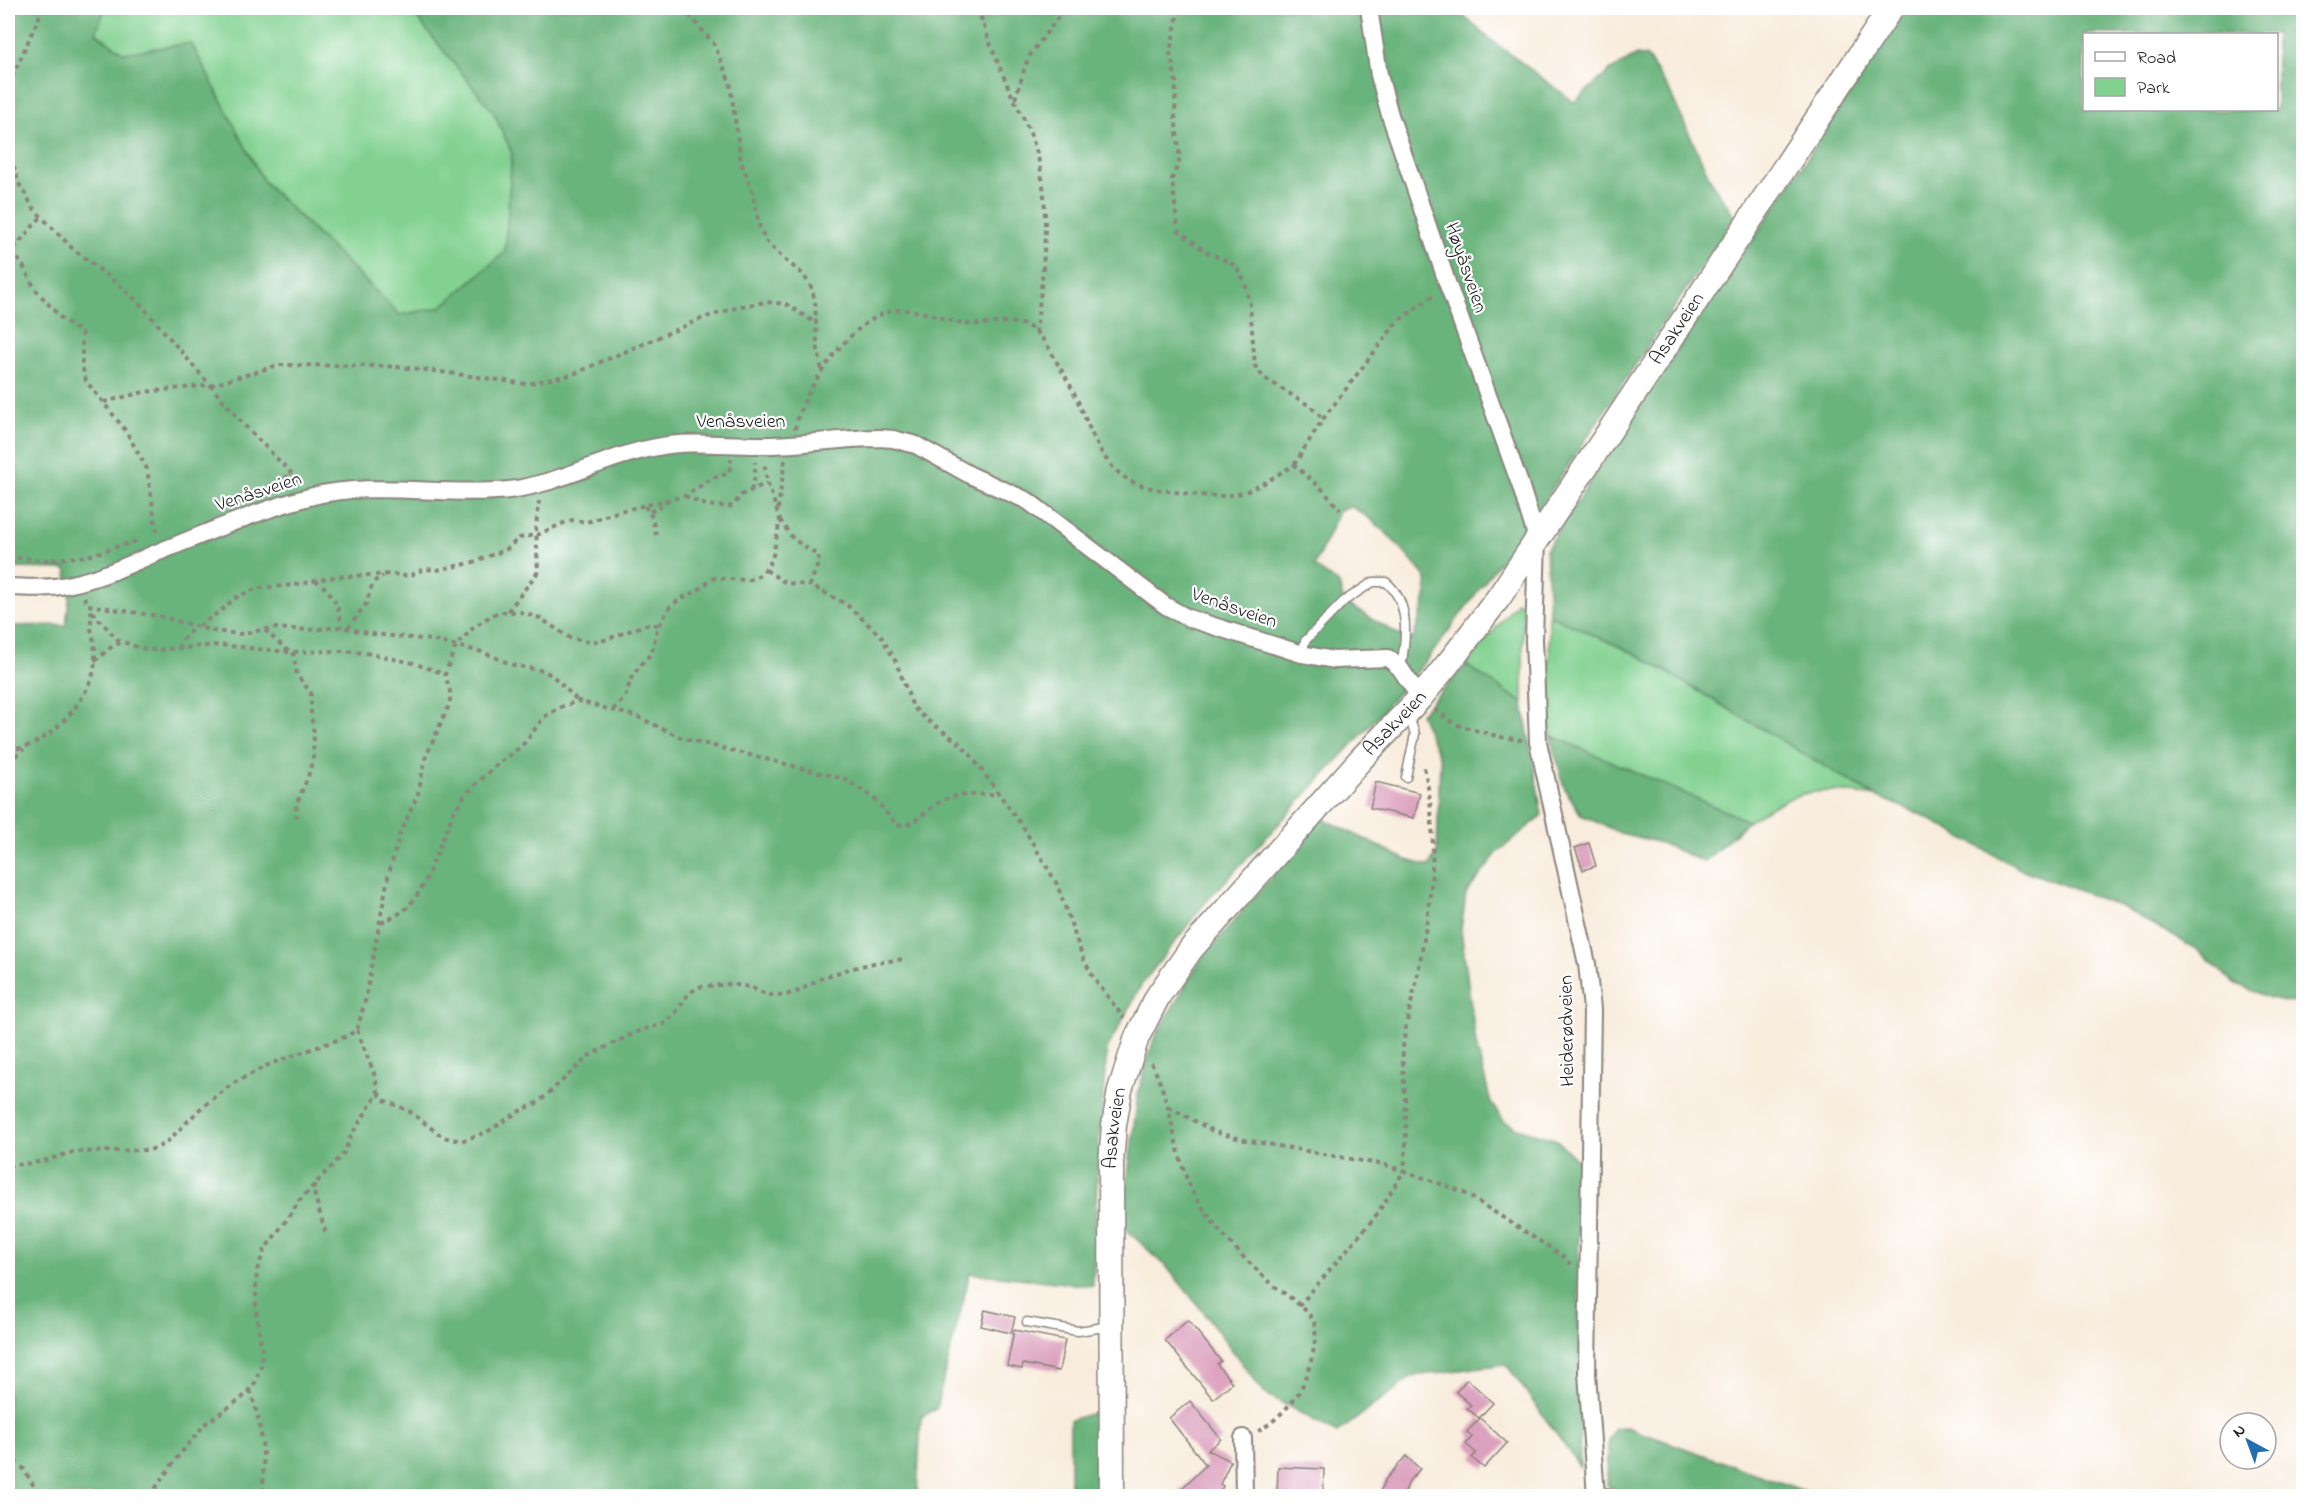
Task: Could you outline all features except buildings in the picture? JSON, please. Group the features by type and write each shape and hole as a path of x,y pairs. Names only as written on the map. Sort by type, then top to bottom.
{"main road":[{"name":"Asakveien","path":"1112,1497 1110,1202 1114,1125 1120,1090 1137,1037 1158,996 1191,949 1333,789 1414,704 1475,629 1891,8"}],"street":[{"name":"Høyåsveien","path":"1370,8 1379,75 1390,115 1520,484 1537,539"},
{"name":"Venåsveien","path":"8,587 41,589 77,583 252,514 312,496 362,490 485,492 540,483 657,447 732,443 762,445 879,438 893,439 916,446 970,475 1028,501 1166,606 1188,618 1302,654 1334,660 1388,658 1401,668"},
{"name":"Heiderødveien","path":"1537,539 1534,640 1538,742 1587,964 1592,1009 1587,1373 1596,1494"},
{"path":"1401,668 1414,704"},
{"path":"1243,1438 1244,1497"}],"lane":[{"path":"1302,654 1305,641 1344,602 1373,582 1386,582 1393,588 1405,618 1406,639 1401,668"},
{"path":"1406,777 1415,734 1414,704"},
{"path":"1027,1322 1078,1331 1111,1326"},
{"path":"1596,1494 1609,1493 1612,1497"}],"path":[{"path":"8,94 14,74 43,8"},
{"path":"682,8 714,44 730,83 741,162 752,190 760,229 775,252 807,280 815,300 822,372"},
{"path":"978,8 985,30 1035,146 1042,179 1043,258 1036,332"},
{"path":"1015,100 1028,58 1065,8"},
{"path":"1172,8 1178,10 1170,52 1176,82 1175,116 1180,159 1172,180 1178,230 1206,252 1230,262 1240,272 1250,304 1255,366 1264,378 1310,406 1323,419"},
{"path":"8,78 14,74"},
{"path":"8,149 20,186 41,217 72,248 123,288 143,307 245,426 312,496"},
{"path":"41,217 9,254 22,264 35,289 60,317 82,334 85,377 90,387 126,431 147,469 157,533"},
{"path":"778,510 790,443 799,414 822,372 855,333 868,322 890,311 902,310 970,324 1018,323 1030,327 1047,345 1074,392 1102,453 1120,474 1139,485 1192,494 1237,494 1258,486 1294,465 1323,419 1397,322 1448,285"},
{"path":"104,402 144,392 212,386 279,365 420,369 527,384 571,375 703,318 742,306 765,302 786,303 817,324"},
{"path":"178,648 183,639 197,626 223,609 233,598 263,587 294,585 334,577 409,576 424,569 437,570 477,562 507,549 519,538 537,535 573,519 587,522 685,496 712,478 725,476 730,471 732,443"},
{"path":"613,710 625,697 632,676 652,652 659,625 675,602 697,591 713,578 749,580 757,578 766,570 774,553 780,520 767,483 762,445"},
{"path":"751,490 762,445"},
{"path":"1294,465 1322,489 1340,510"},
{"path":"283,489 288,471"},
{"path":"507,612 538,572 536,527 540,483"},
{"path":"685,496 706,505 728,507 734,505 741,495 767,483"},
{"path":"650,511 660,509 668,499"},
{"path":"645,506 650,511 656,535"},
{"path":"780,520 793,539 818,555 819,561 810,585"},
{"path":"766,570 786,583 810,585 846,604 881,636 897,662 913,707 970,754 1023,827 1057,884 1074,937 1094,977 1137,1037 1157,1074 1169,1107 1188,1182 1198,1201 1253,1265 1314,1321 1316,1335 1302,1386 1283,1411 1262,1429 1243,1438"},
{"path":"348,628 366,604 371,586 384,575"},
{"path":"315,580 327,588 333,596 339,612 341,627"},
{"path":"77,583 92,612 113,636 133,647 154,650 219,645 291,652 366,653 413,663 445,674"},
{"path":"88,605 164,617 213,631 239,634 265,630 341,627 373,634 418,637 482,652 513,665 544,671 553,676 578,701 638,717 682,738 845,779 874,798 897,825 917,821 936,803 949,798 999,794"},
{"path":"8,762 27,746 51,733 75,707 93,675 95,641 91,625 92,612"},
{"path":"659,625 645,626 604,640 589,642 570,638 540,618 520,612 497,613 485,619 456,646 445,674 451,695 449,705 420,773 418,794 399,836 388,877 381,924 357,1030 375,1076 378,1093 384,1100 409,1112 443,1137 461,1142 487,1132 539,1102 590,1055 641,1030 664,1024 675,1014 689,993 699,987 729,984 750,987 768,995 786,995 799,991 822,978 849,969 904,959"},
{"path":"265,630 291,652 297,675 311,693 313,758 296,806 297,817"},
{"path":"95,661 110,648 122,642"},
{"path":"381,924 404,910 416,897 424,884 454,812 464,796 494,767 522,746 544,717 552,711 578,701"},
{"path":"1414,704 1454,724 1500,737 1538,742"},
{"path":"1299,1306 1375,1217 1404,1172 1406,1142 1402,1075 1403,1047 1433,880 1434,850 1429,786 1415,734"},
{"path":"8,748 27,746"},
{"path":"8,1166 44,1161 73,1152 150,1150 165,1144 200,1109 232,1084 270,1064 357,1030"},
{"path":"150,1497 176,1459 206,1423 250,1390 261,1366 262,1351 256,1311 257,1270 267,1243 299,1200 344,1153 358,1124 378,1093"},
{"path":"373,1103 384,1100"},
{"path":"1169,1107 1215,1132 1245,1140 1385,1166 1463,1191 1563,1256 1589,1283"},
{"path":"314,1183 316,1204 326,1234"},
{"path":"250,1390 263,1437 263,1497"},
{"path":"8,1455 23,1468 40,1497"}],"green space":[{"path":"8,8 105,8 96,33 124,53 191,43 264,182 400,315 441,307 505,252 512,153 494,113 409,8 1454,8 1490,39 1574,102 1611,70 1637,55 1647,57 1669,90 1713,185 1735,216 1547,497 1427,660 1365,731 1206,902 1142,984 1107,1049 1098,1154 1093,1286 970,1273 936,1409 921,1417 917,1496 8,1496 8,626 66,625 70,590 66,569 8,568","holes":["1350,506 1391,538 1426,578 1426,598 1413,639 1406,639 1344,602 1339,584 1314,566 1340,510"]},
{"path":"105,8 409,8 494,113 512,153 505,252 441,307 400,315 264,182 191,43 124,54 96,32"},
{"path":"1907,8 2303,8 2303,1004 2269,998 2234,983 2196,949 2122,907 2018,868 1922,815 1875,796 1636,654 1549,615 1546,549 1711,298 1750,244"},
{"path":"1517,602 1523,605 1523,703 1466,665"},
{"path":"1549,615 1636,654 1875,796 1811,792 1781,802 1748,821 1550,735"},
{"path":"1466,665 1523,703 1542,815 1497,853 1466,894 1461,930 1476,1044 1491,1103 1505,1122 1557,1140 1578,1161 1580,1467 1506,1364 1413,1376 1337,1433 1264,1393 1166,1266 1122,1226 1138,1092 1154,1039 1199,962 1322,818 1407,860 1429,866 1437,852 1440,759 1420,714"},
{"path":"1550,735 1748,821 1704,862 1661,843 1620,833 1581,815 1564,787"},
{"path":"1097,1412 1100,1496 1070,1496 1070,1420"},
{"path":"1626,1427 1818,1496 1627,1496 1607,1485 1608,1441 1615,1428"}]}
